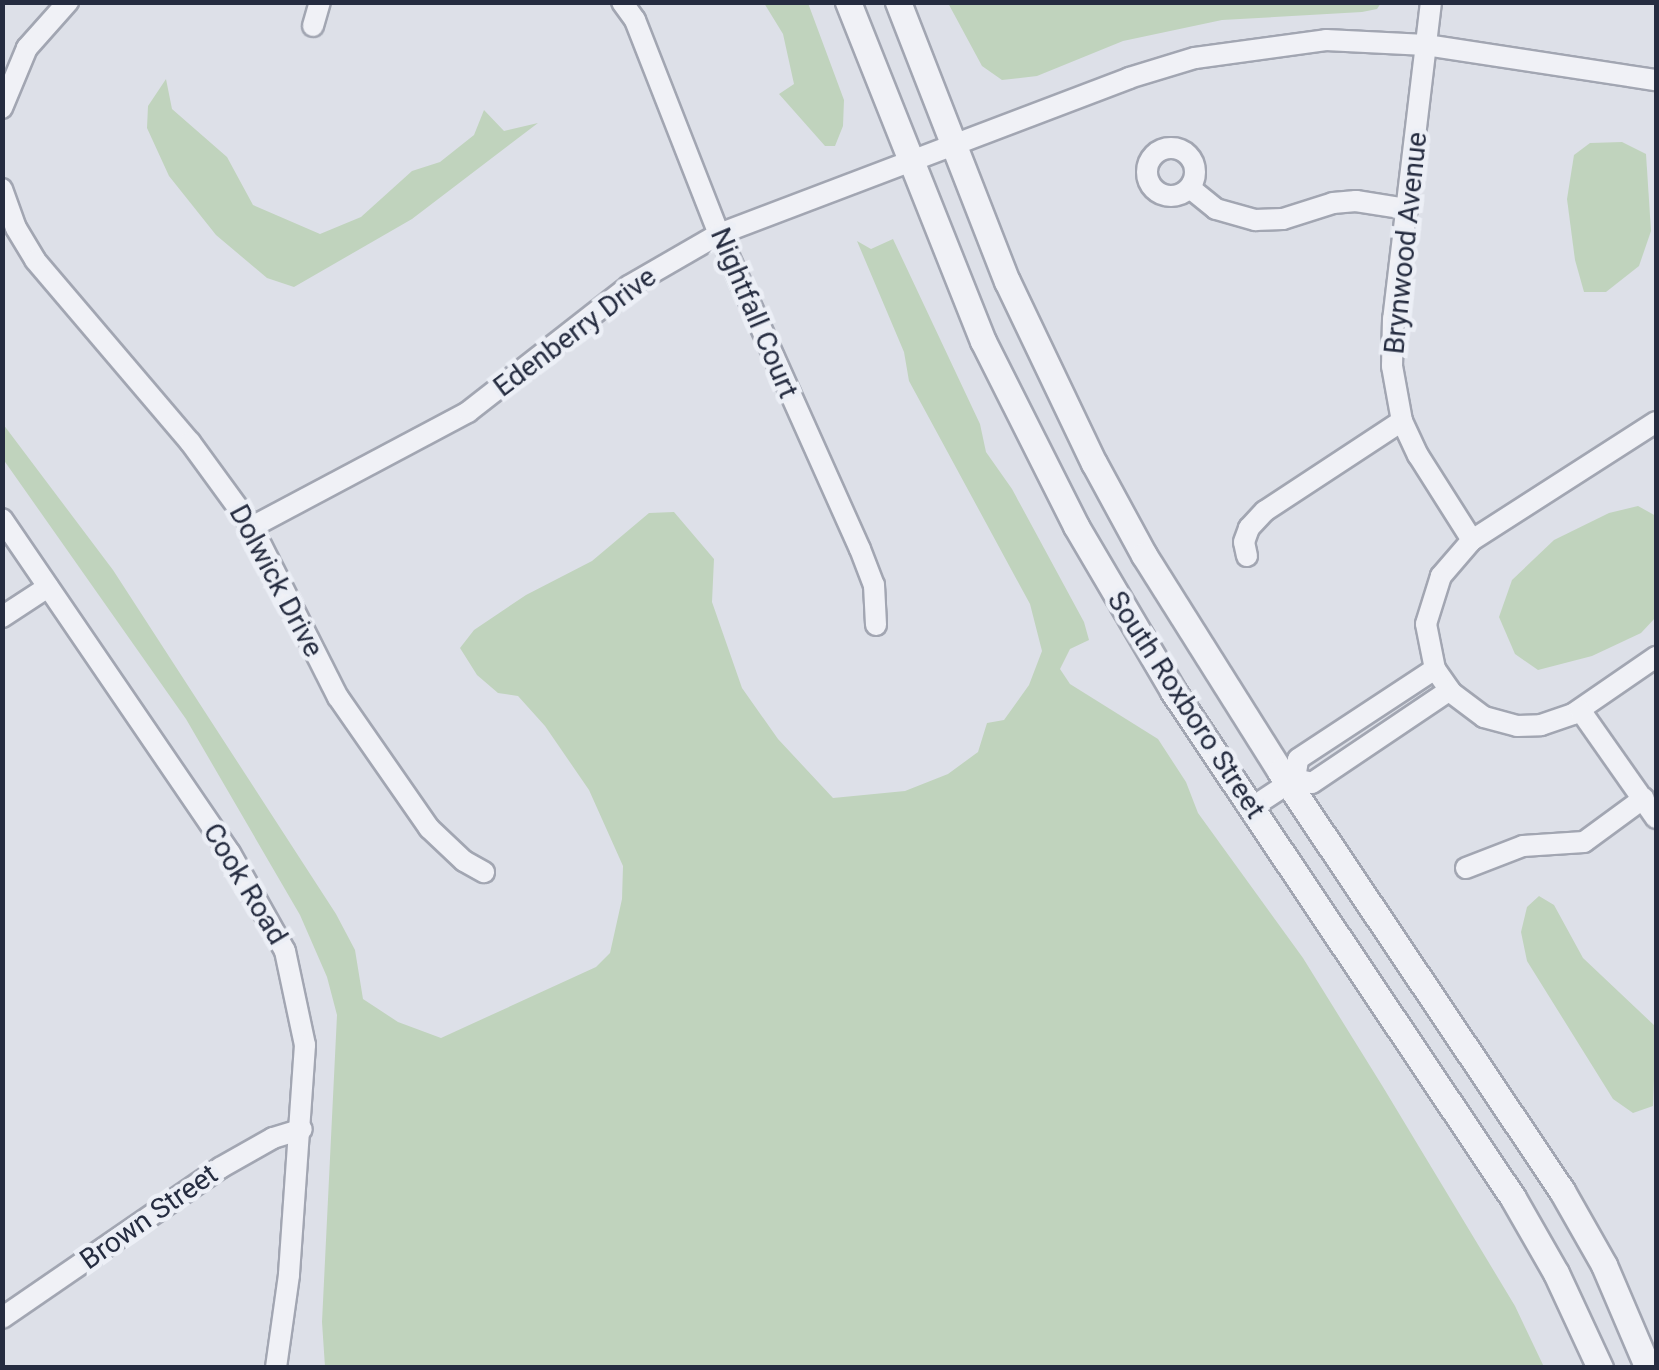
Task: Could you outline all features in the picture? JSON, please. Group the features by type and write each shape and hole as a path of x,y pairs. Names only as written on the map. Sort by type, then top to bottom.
{"street":[{"path":"2,108 27,48 68,2"},
{"path":"313,26 320,2"},
{"name":"Nightfall Court","path":"622,2 635,20 718,234 860,549 874,585 876,626"},
{"name":"South Roxboro Street","path":"848,2 908,162 983,341 1032,445 1123,610 1513,1198 1556,1274 1600,1368"},
{"name":"South Roxboro Street","path":"898,2 951,145 1045,365 1094,463 1173,602 1562,1191 1604,1265 1648,1368"},
{"name":"Brynwood Avenue","path":"1431,2 1391,346 1402,421 1418,456 1472,540"},
{"name":"Edenberry Drive","path":"252,527 468,412 629,286 718,234 1128,78 1195,58 1270,44 1326,40 1426,44 1656,80"},
{"name":"Dolwick Drive","path":"2,188 16,228 35,260 190,442 252,527 338,697 429,828 443,844 484,872"},
{"path":"1190,188 1216,209 1255,220 1283,219 1332,203 1356,201 1407,209"},
{"path":"1247,556 1244,542 1249,528 1265,511 1402,421"},
{"path":"1656,451 1650,426 1472,540 1445,570 1428,606 1430,652 1436,669 1450,690 1475,712 1504,724 1541,725 1580,710 1656,657"},
{"name":"Cook Road","path":"2,519 230,854 285,951 304,1023 302,1129 276,1368"},
{"path":"2,617 48,587"},
{"path":"1251,808 1292,780 1298,759 1436,669"},
{"path":"1292,780 1312,782 1450,690"},
{"path":"1580,710 1656,818"},
{"path":"1466,868 1523,846 1584,842 1644,798"},
{"name":"Brown Street","path":"2,1318 220,1168 273,1138 302,1129"}],"green space":[{"path":"764,3 808,3 844,100 843,126 835,146 825,146 779,94 794,84 783,34"},
{"path":"948,3 1381,3 1377,9 1362,12 1222,20 1123,41 1037,76 1002,80 982,66"},
{"path":"166,79 172,109 227,157 253,205 320,234 361,217 412,171 440,162 474,135 484,110 504,131 538,123 412,219 294,287 267,278 216,235 169,176 147,128 148,106"},
{"path":"1622,142 1646,154 1651,231 1639,266 1606,292 1584,292 1575,260 1567,199 1574,155 1590,143"},
{"path":"893,239 980,424 986,452 1012,489 1084,622 1089,640 1070,649 1060,669 1070,684 1158,739 1186,782 1198,813 1303,958 1383,1087 1515,1306 1544,1367 325,1367 322,1322 337,1015 327,977 300,915 186,719 3,459 3,424 113,570 336,914 355,950 363,999 398,1022 441,1038 596,967 610,953 622,899 623,866 589,790 545,726 518,696 498,693 477,675 460,648 474,630 526,595 592,561 649,513 674,512 714,559 712,602 742,688 778,739 833,798 905,791 948,774 978,752 987,723 1004,720 1029,685 1042,651 1030,604 909,381 904,352 857,241 871,249"},
{"path":"1638,506 1656,516 1656,617 1641,633 1592,656 1538,670 1515,654 1499,617 1512,580 1554,540 1609,513"},
{"path":"1539,896 1554,905 1583,958 1656,1027 1653,1106 1633,1113 1613,1099 1527,961 1521,932 1527,907"}]}
